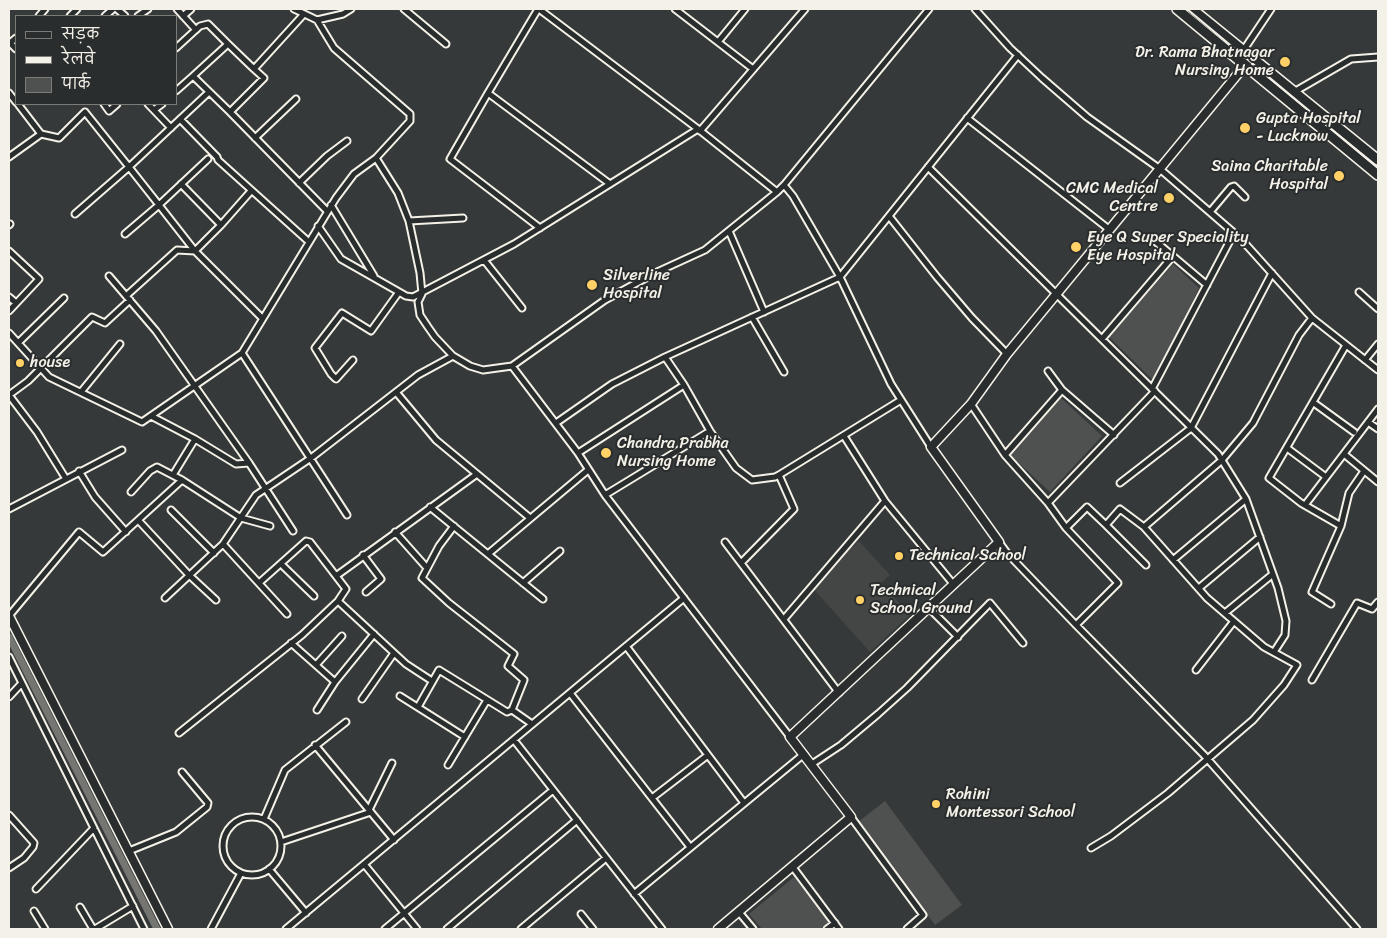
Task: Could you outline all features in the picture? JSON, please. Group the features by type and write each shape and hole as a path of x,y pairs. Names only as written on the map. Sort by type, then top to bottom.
{"highway":[{"path":"1177,9 1378,175"},
{"path":"1192,9 1378,160"}],"street":[{"path":"177,9 196,30"},
{"path":"183,16 191,9"},
{"path":"9,333 49,377 142,422 242,352 331,205 354,174 376,158 410,121 410,114 334,48 316,20 294,9"},
{"path":"316,20 343,14 351,9"},
{"path":"404,9 446,44"},
{"path":"540,228 450,159 538,9 699,130 777,192"},
{"path":"675,9 754,69"},
{"path":"682,15 687,9"},
{"path":"718,42 745,9"},
{"path":"318,226 341,259 410,297 422,294 540,228 699,130 805,9"},
{"path":"376,158 398,193 409,221 422,294 418,302 420,315 435,338 453,356 470,366 483,370 512,366 605,300 657,272 706,250 777,192 929,9"},
{"path":"975,9 1018,55 1087,117 1160,169 1234,233 1312,318 1378,370"},
{"path":"1243,51 1271,9"},
{"path":"254,69 304,14"},
{"path":"178,46 200,26 208,24 264,78 230,112"},
{"path":"178,89 228,44"},
{"path":"556,423 612,384 665,357 840,277 1018,55"},
{"path":"1294,92 1351,59 1378,57"},
{"path":"931,447 971,404 1008,354 1251,58"},
{"path":"192,76 327,211"},
{"path":"75,214 129,167 208,92"},
{"path":"488,93 610,184"},
{"path":"255,138 296,99"},
{"path":"19,105 42,134 59,138 85,112 195,250 262,318"},
{"path":"105,105 109,111 116,105"},
{"path":"149,105 170,128"},
{"path":"154,110 161,105"},
{"path":"967,118 1110,230"},
{"path":"180,119 218,160 309,242"},
{"path":"9,155 42,134"},
{"path":"299,183 327,156 347,141"},
{"path":"125,234 208,159"},
{"path":"928,167 1218,454 1246,499 1278,588 1286,620 1285,635 1274,652"},
{"path":"181,184 221,225"},
{"path":"784,185 793,196 840,277 891,384 931,447 1007,553 1076,626 1207,758 1357,929"},
{"path":"1210,212 1231,186 1234,186 1245,197"},
{"path":"66,479 37,432 9,395 28,381 92,317 105,323 177,250 195,250 221,225 251,191"},
{"path":"331,205 374,277"},
{"path":"889,216 960,305 1008,354"},
{"path":"409,221 464,218"},
{"path":"729,231 764,312"},
{"path":"1048,503 1114,435 1153,390 1234,233"},
{"path":"1155,242 1207,285"},
{"path":"9,251 39,279 9,311"},
{"path":"1102,339 1173,256"},
{"path":"484,260 522,308"},
{"path":"1120,483 1191,428 1272,273"},
{"path":"109,276 156,331 249,462 293,531"},
{"path":"353,360 336,379 315,348 342,313 371,331 399,292"},
{"path":"1359,292 1378,308"},
{"path":"9,297 16,303"},
{"path":"18,344 64,298"},
{"path":"752,317 784,372"},
{"path":"1144,527 1222,460 1253,423 1299,335 1312,318"},
{"path":"81,392 120,344"},
{"path":"1366,360 1378,344"},
{"path":"1341,526 1305,505 1269,478 1346,345"},
{"path":"242,352 347,515"},
{"path":"164,598 223,544 256,495 311,458 418,375 453,356"},
{"path":"665,357 684,385 710,431 736,468 752,480 780,475 901,400"},
{"path":"512,366 578,453 605,495 812,764 923,915 907,929"},
{"path":"1048,371 1062,390 1114,435"},
{"path":"578,453 684,385"},
{"path":"1005,456 1062,390"},
{"path":"396,392 436,440 530,518"},
{"path":"1314,403 1354,432"},
{"path":"971,404 1005,456 1048,503 1066,528 1118,584 1076,626"},
{"path":"1305,505 1378,409"},
{"path":"151,416 195,438 236,464 249,462"},
{"path":"1368,422 1378,429"},
{"path":"605,495 710,431"},
{"path":"844,436 885,502 954,585"},
{"path":"173,475 195,438"},
{"path":"1287,448 1326,477"},
{"path":"9,509 122,450"},
{"path":"1344,454 1378,482"},
{"path":"131,492 150,471 157,467 182,480 240,518 270,526"},
{"path":"488,554 588,470"},
{"path":"79,471 95,497 126,532"},
{"path":"1331,604 1312,592 1341,526 1349,494 1364,471"},
{"path":"336,576 477,474"},
{"path":"741,563 794,509 780,475"},
{"path":"168,929 9,616 79,532 103,552 182,480"},
{"path":"1173,560 1246,499"},
{"path":"784,619 885,502"},
{"path":"1066,528 1088,506 1146,565"},
{"path":"430,507 543,599"},
{"path":"1091,848 1111,836 1168,793 1252,720 1284,684 1297,665 1264,647 1234,621 1199,588 1144,527 1120,509 1106,525"},
{"path":"171,510 214,553"},
{"path":"138,521 189,575 216,600"},
{"path":"454,526 439,546 422,575 424,580 514,654 508,666 524,680 512,710"},
{"path":"395,532 427,568"},
{"path":"1199,588 1260,537"},
{"path":"179,733 291,643 338,600 346,589 310,542 306,541 259,583"},
{"path":"725,542 839,692"},
{"path":"790,737 999,542"},
{"path":"223,544 287,614"},
{"path":"523,583 560,551"},
{"path":"363,555 382,580 366,592"},
{"path":"281,564 314,596"},
{"path":"1225,613 1274,574"},
{"path":"286,929 684,598"},
{"path":"338,600 406,664 432,682"},
{"path":"1312,680 1358,603 1372,609 1378,602"},
{"path":"812,764 841,745 907,688 990,604 1023,643"},
{"path":"930,608 958,636"},
{"path":"1196,670 1234,621"},
{"path":"317,710 335,682 374,634"},
{"path":"316,665 342,636"},
{"path":"291,643 335,682"},
{"path":"626,646 744,803"},
{"path":"362,699 394,653"},
{"path":"9,657 144,929"},
{"path":"418,707 439,670 507,712 512,710"},
{"path":"9,697 22,683"},
{"path":"570,693 690,848"},
{"path":"400,696 465,737"},
{"path":"448,765 488,700"},
{"path":"512,710 532,724"},
{"path":"264,819 284,770 346,722"},
{"path":"514,740 662,929"},
{"path":"315,745 394,840"},
{"path":"634,894 804,754"},
{"path":"652,798 708,755"},
{"path":"281,842 370,811 392,763"},
{"path":"129,851 176,832 207,806 208,803 182,772"},
{"path":"385,929 553,790"},
{"path":"9,815 34,843 24,858 9,868"},
{"path":"252,817 264,819 274,827 280,836 282,847 279,858 263,874 253,876 241,873 232,868 225,857 223,844 225,835 232,825 242,819 252,817"},
{"path":"718,929 851,817"},
{"path":"447,929 577,820"},
{"path":"36,890 94,828"},
{"path":"521,929 606,858"},
{"path":"364,864 417,929"},
{"path":"792,866 839,929"},
{"path":"269,870 306,912"},
{"path":"211,929 241,873"},
{"path":"80,908 94,929 133,906"},
{"path":"34,911 44,929"},
{"path":"738,912 753,929"},
{"path":"581,914 594,929"},
{"path":"827,929 835,923"}],"shaded area":[{"name":"Technical School Ground","path":"859,541 890,575 881,583 910,615 870,652 810,585"}],"green space":[{"path":"1173,264 1199,288 1154,381 1109,337"},
{"path":"1060,397 1102,436 1050,492 1008,453"},
{"path":"885,801 962,905 935,925 858,822"},
{"path":"794,877 830,921 820,929 762,929 749,914"}],"waterway":[{"path":"9,637 157,929"}],"railway":[{"path":"1187,9 1378,168"}],"place":[{"name":"Dr. Rama Bhatnagar Nursing Home","path":"1285,62"},
{"name":"Gupta Hospital - Lucknow","path":"1245,128"},
{"name":"Saina Charitable Hospital","path":"1339,176"},
{"name":"CMC Medical Centre","path":"1169,198"},
{"name":"Eye Q Super Speciality Eye Hospital","path":"1076,247"},
{"name":"Silverline Hospital","path":"592,285"},
{"name":"house","path":"20,363"},
{"name":"Chandra Prabha Nursing Home","path":"606,453"},
{"name":"Technical School","path":"899,556"},
{"name":"Technical School Ground","path":"860,600"},
{"name":"Rohini Montessori School","path":"936,804"}]}
